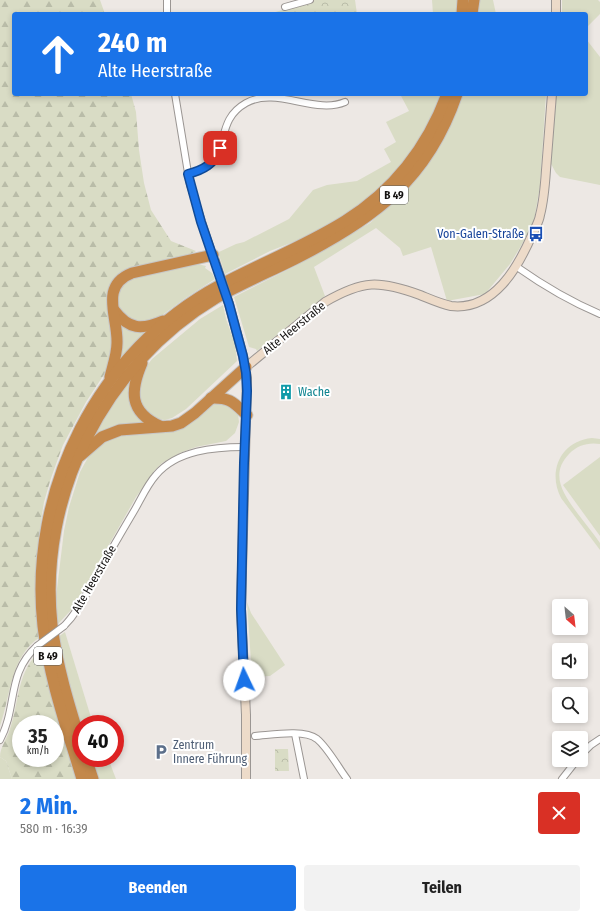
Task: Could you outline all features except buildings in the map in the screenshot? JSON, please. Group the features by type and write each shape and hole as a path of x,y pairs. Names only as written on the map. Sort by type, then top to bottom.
{"highway":[{"path":"462,12 463,0"},
{"path":"472,12 474,0"},
{"name":"B 49","path":"82,779 55,690 45,643 41,600 43,555 49,514 62,469 80,428 108,383 132,354 173,316 217,286 323,234 366,207 388,187 419,151 433,127 446,96"},
{"name":"B 49","path":"72,715 59,666 52,626 52,558 59,518 67,486 77,459 102,410 126,376 148,352 178,324 214,300 331,240 357,225 377,210 404,186 423,162 441,132 456,96"},
{"path":"108,383 115,361 117,343 112,301 114,290 121,279 127,274 136,271 213,255"},
{"path":"114,310 126,323 137,327 151,326 173,316"},
{"path":"148,352 135,382 134,398 138,408 144,416 161,426"},
{"path":"77,459 96,442 114,432 126,428 172,426 181,423 189,418 246,367"},
{"path":"211,398 221,398 231,401 246,415"},
{"path":"89,767 93,779"}],"street":[{"path":"167,0 167,12"},
{"path":"285,7 310,0"},
{"path":"556,0 556,12"},
{"path":"175,96 190,185 229,304 246,367 247,384 244,447 241,609 246,722 246,779"},
{"name":"Alte Heerstraße","path":"246,367 312,312 337,294 352,288 367,284 382,284 408,290 446,305 460,306 478,302 489,296 500,287 517,267 540,216 544,198 552,96"},
{"path":"188,174 202,170 213,162 219,152 228,121 238,109 249,102 263,98 327,105 345,102"},
{"path":"517,267 536,281 574,303 600,314"},
{"name":"Alte Heerstraße","path":"0,740 8,723 16,677 24,661 37,646 64,626 80,606 113,545 151,482 160,470 177,460 196,452 222,448 244,447"},
{"path":"295,734 304,779"},
{"path":"255,736 295,734 308,735 316,738 323,745 347,779"},
{"path":"588,748 600,738"},
{"path":"562,779 571,767"}],"green space":[{"path":"0,0 100,0 104,12 12,12 12,96 132,96 136,112 139,150 144,183 151,210 171,241 196,251 189,256 118,277 115,340 107,370 86,402 63,445 44,502 36,583 40,637 30,645 17,666 0,726"},
{"path":"315,0 355,0 357,12 276,12"},
{"path":"432,0 458,0 457,12 433,12"},
{"path":"478,0 493,0 496,12 477,12"},
{"path":"562,0 598,0 600,2 600,14 588,26 588,12 562,12"},
{"path":"588,42 600,57 600,185 560,177 550,162 555,96 588,96"},
{"path":"401,96 442,96 431,122 402,166 361,206 314,234 270,251 225,274 219,252 244,242 289,219 313,190 327,185 357,181 391,162 384,149 396,142 386,122 409,111"},
{"path":"461,96 546,96 540,186 534,221 510,264 485,294 447,301 431,247 403,256 400,248 376,228 314,267 325,296 257,351 256,349 249,347 234,297 295,266 370,223 411,185 425,166"},
{"path":"197,264 206,266 205,268 212,273 215,279 157,319 151,322 134,323 119,311 117,292 128,278"},
{"path":"223,305 226,319 235,344 237,361 186,409 172,418 165,420 156,419 144,411 138,391 143,371 152,359 200,319"},
{"path":"121,325 146,331 118,360 120,327"},
{"path":"127,381 131,385 148,423 97,438 93,435"},
{"path":"214,404 230,404 238,414 239,422 235,433 226,441 196,447 180,453 162,463 155,470 136,497 73,608 57,625 56,597 64,531 69,507 80,472 91,452 115,434 185,426 198,418"},
{"path":"592,438 600,439 600,444 592,443 583,445 572,451 563,462 559,477 568,500 600,543 600,550 561,498 557,488 556,478 556,468 565,451 581,440"},
{"path":"600,457 600,536 563,485"},
{"path":"247,602 251,613 285,665 270,676 252,677"},
{"path":"65,632 90,715 76,715 58,637"},
{"path":"42,649 60,715 14,715 20,686 27,667"},
{"path":"12,722 12,767 64,767 64,728 72,757 72,767 75,767 78,779 12,779 6,761 0,757 1,750"},
{"path":"275,749 288,749 289,771 275,771"},
{"path":"0,757 6,761 12,779 0,779"},
{"path":"92,767 111,767 116,779 96,779"}],"place":[{"name":"Von-Galen-Straße","path":"536,234"},
{"name":"Wache","path":"286,392"},
{"name":"Zentrum Innere Führung","path":"161,752"}],"route":[{"path":"220,148 217,156 210,165 202,170 188,174 201,222 235,324 247,378 244,447 241,609 244,680"}]}
